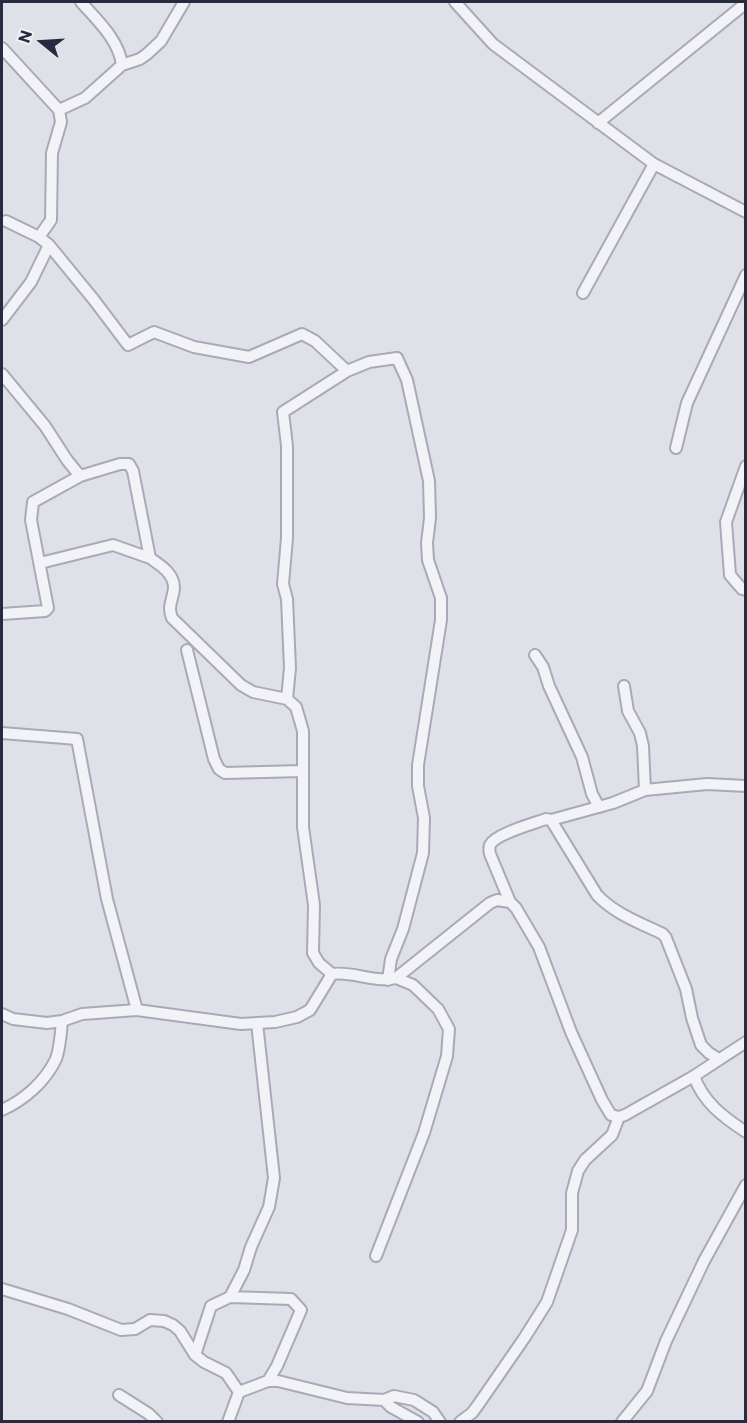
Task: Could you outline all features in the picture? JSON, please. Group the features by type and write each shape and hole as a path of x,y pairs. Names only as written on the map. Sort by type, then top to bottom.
{"street":[{"path":"81,2 110,35 121,55 122,65"},
{"path":"59,110 85,98 122,65 140,59 160,41 184,2"},
{"path":"455,2 493,44 654,164 746,212"},
{"path":"598,123 746,3"},
{"path":"2,48 59,110 61,122 52,153 51,220 39,237"},
{"path":"582,293 654,164"},
{"path":"6,221 39,237 49,245 128,345 154,332 194,347 249,357 302,334 315,341 347,372"},
{"path":"2,320 31,282 49,245"},
{"path":"676,448 687,404 746,275"},
{"path":"287,699 290,668 287,599 283,585 287,538 288,446 283,412 347,372 369,362 397,358 407,380 429,480 428,560 441,598 441,620 418,765 418,786 424,818 423,853 403,929 391,959 392,979"},
{"path":"2,374 45,426 80,476"},
{"path":"2,614 45,611 48,608 31,520 33,502 80,476 120,464 129,464 150,558"},
{"path":"746,466 726,522 730,575 742,589 746,590"},
{"path":"40,563 113,545 150,558 165,568 171,578 174,588 169,611 172,618 186,633 241,685 253,693 287,699 296,707 303,731 303,827 314,905 314,953 318,963 332,974 340,973 377,980 392,979 413,985 438,1009 449,1029 447,1056 424,1133 376,1256"},
{"path":"187,650 214,759 219,769 225,773 302,771"},
{"path":"535,655 543,667 549,686 582,757 592,794 599,807"},
{"path":"624,686 628,711 644,746 645,790"},
{"path":"2,733 77,739 107,899 138,1010"},
{"path":"510,902 490,854 489,846 492,841 517,828 599,807 645,790 706,784 746,786"},
{"path":"551,820 597,895 605,904 666,938 686,989 701,1045 719,1059"},
{"path":"392,979 490,903 503,899 510,902 539,946 571,1032 602,1100 611,1115 619,1117"},
{"path":"2,1014 13,1019 47,1023 63,1021 82,1014 138,1010 241,1024 275,1022 297,1017 310,1010 332,974"},
{"path":"2,1110 16,1104 40,1083 56,1058 63,1021"},
{"path":"230,1297 244,1270 251,1247 269,1208 274,1178 257,1023"},
{"path":"460,1422 478,1405 542,1311 550,1295 572,1230 572,1193 578,1171 585,1160 612,1135 619,1117 694,1076 746,1042"},
{"path":"694,1076 706,1101 746,1132"},
{"path":"622,1422 647,1391 666,1341 699,1271 746,1185"},
{"path":"2,1289 68,1309 121,1330 135,1329 150,1320 164,1321 180,1331 195,1355 226,1373 239,1392"},
{"path":"195,1355 211,1306 230,1297 291,1299 302,1310 268,1381"},
{"path":"228,1422 239,1392 268,1381 278,1381 347,1398 384,1400 394,1396 414,1400 433,1412 440,1422"},
{"path":"119,1395 149,1414 157,1422"},
{"path":"384,1400 391,1407 418,1422"}]}
